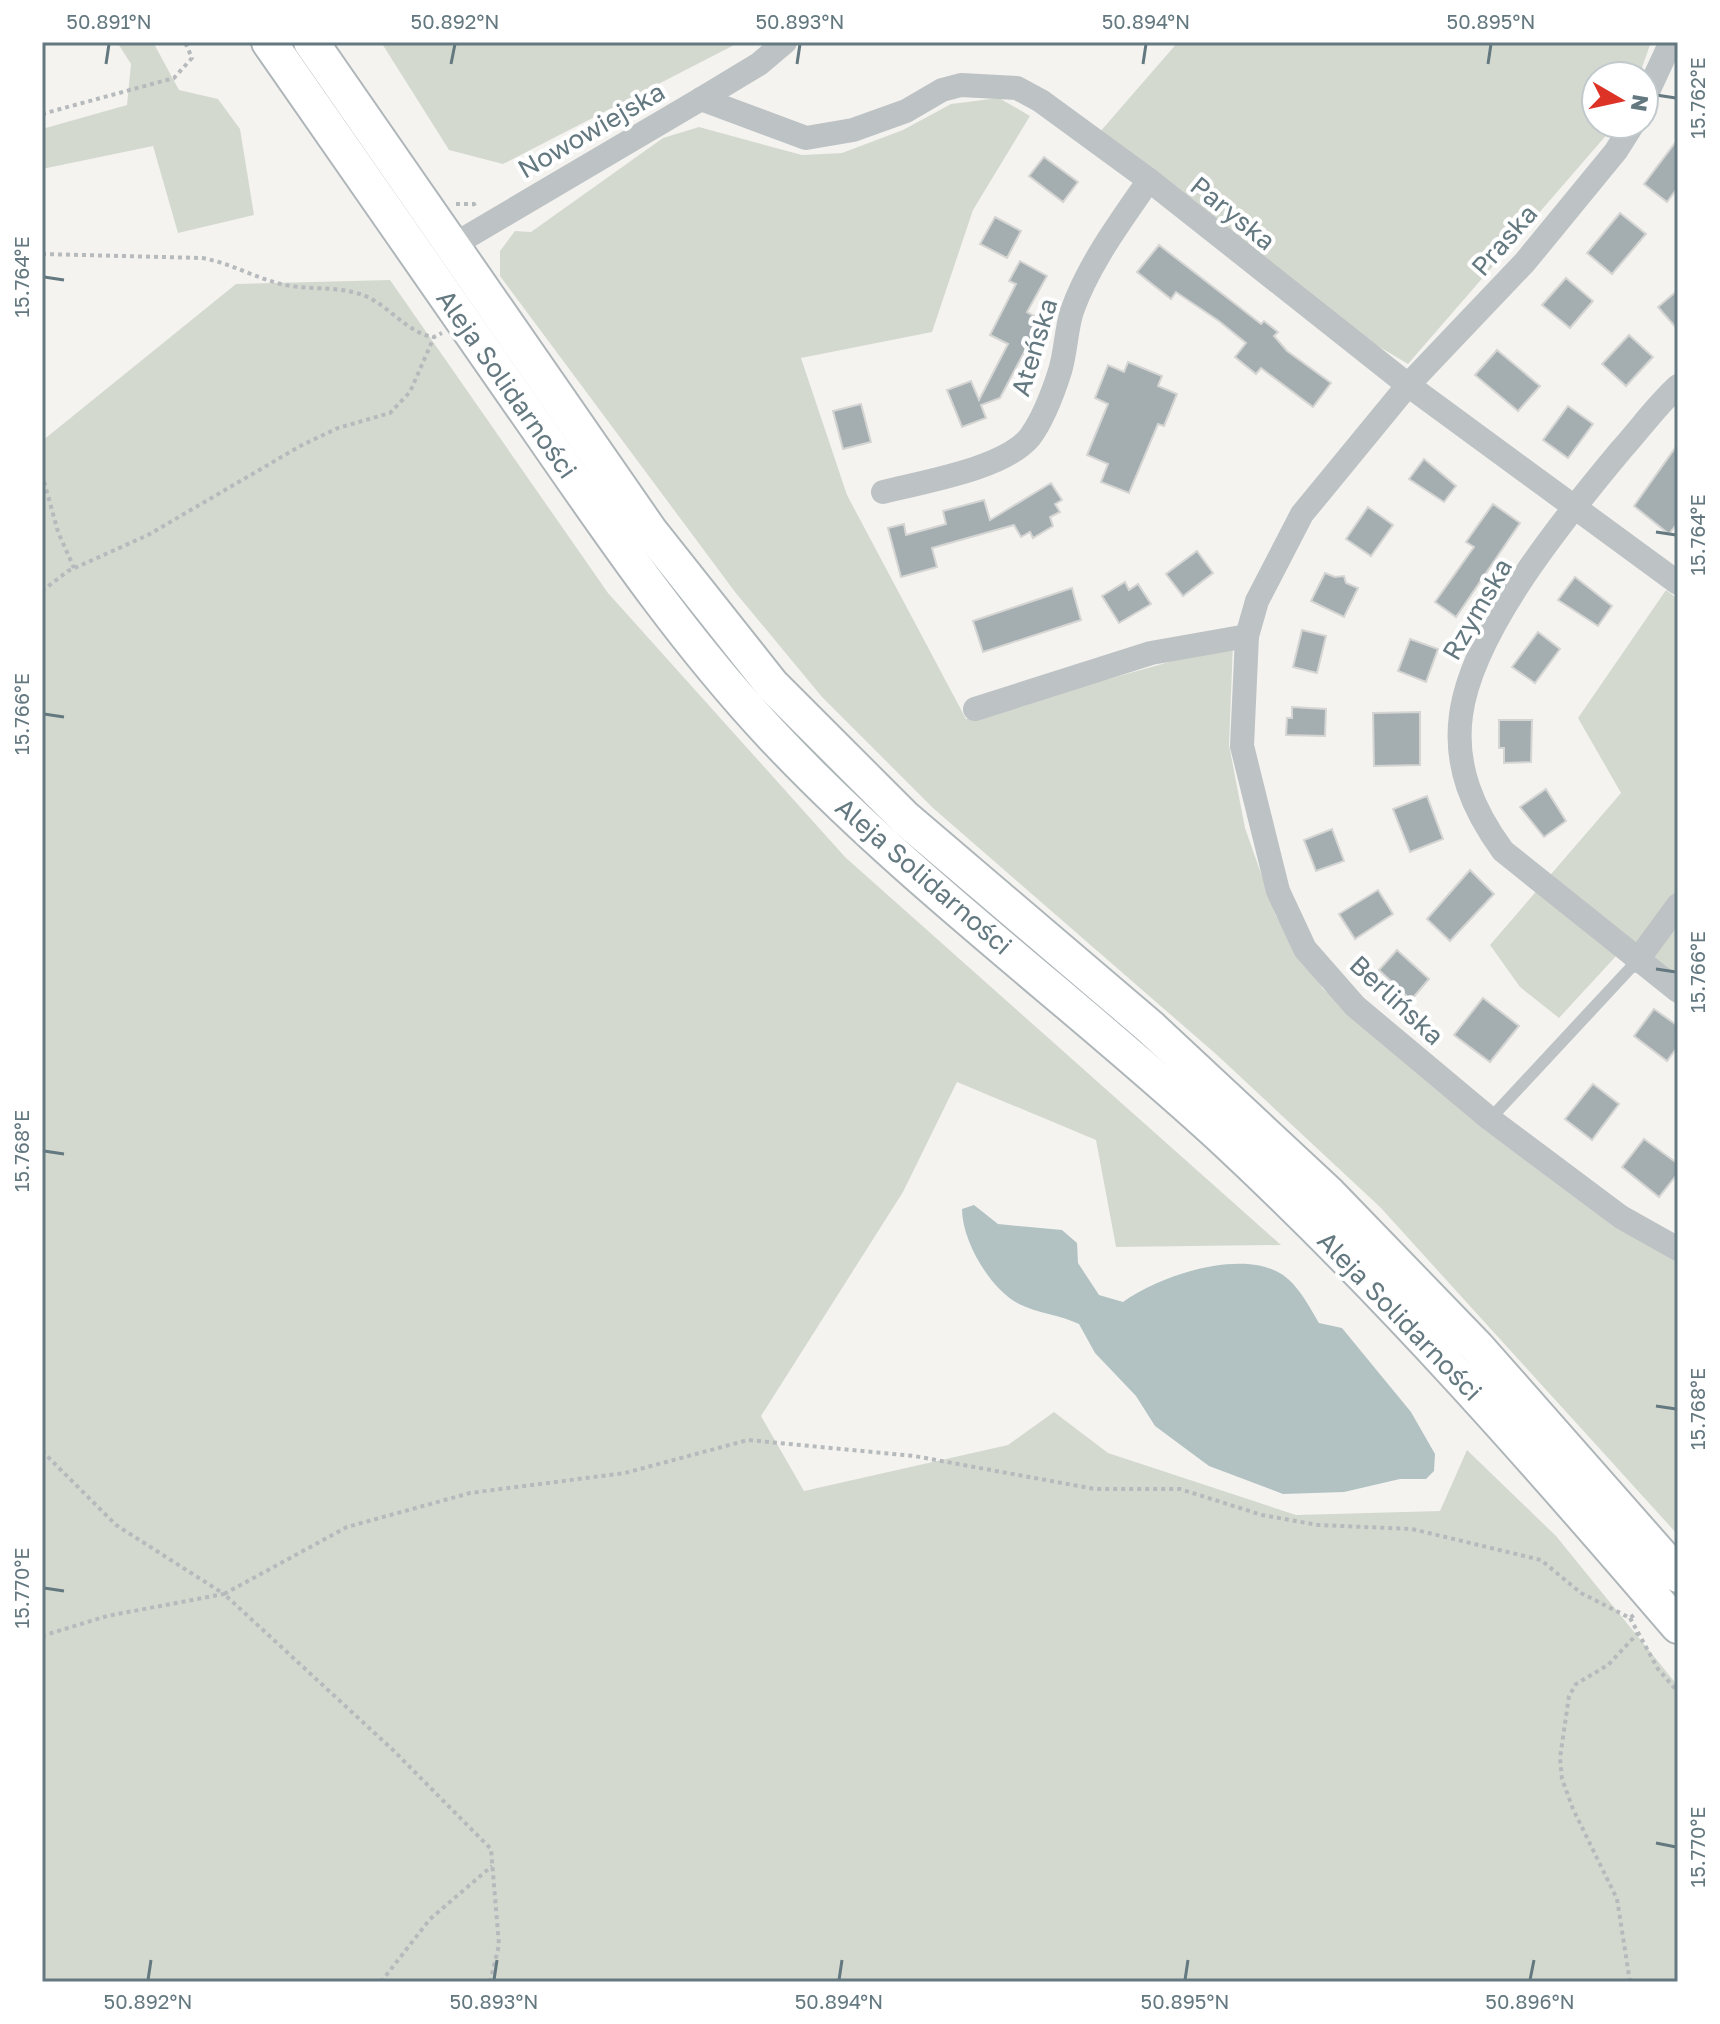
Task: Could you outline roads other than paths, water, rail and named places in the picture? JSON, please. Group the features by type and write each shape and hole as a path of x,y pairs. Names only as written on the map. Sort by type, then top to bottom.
{"main road":[{"name":"Aleja Solidarności","path":"269,42 649,587 701,654 769,732 851,814 1129,1053 1306,1219 1454,1371 1678,1626"},
{"name":"Aleja Solidarności","path":"311,42 658,543 726,632 792,708 894,808 1150,1027 1329,1194 1477,1347 1678,1575"}],"street":[{"name":"Nowowiejska","path":"423,264 759,64 785,42"},
{"path":"1660,66 1671,42"},
{"name":"Paryska","path":"701,99 806,138 853,130 906,111 942,90 961,85 1017,88 1041,101 1149,180 1408,385 1678,583"},
{"name":"Praska","path":"1408,385 1525,262 1623,140"},
{"name":"Ateńska","path":"883,492 947,476 999,458 1028,439 1047,405 1060,369 1072,312 1091,272 1149,180"},
{"name":"Berlińska","path":"1408,385 1302,514 1257,601 1247,636 1242,746 1278,891 1305,949 1355,1006 1490,1119 1621,1217 1678,1249"},
{"name":"Rzymska","path":"1678,386 1573,508 1478,654 1460,717 1459,755 1466,786 1483,824 1503,851 1678,991"},
{"path":"975,709 1151,653 1247,636"},
{"path":"1637,961 1678,905"}],"lane":[{"path":"1490,1119 1637,961"}]}
